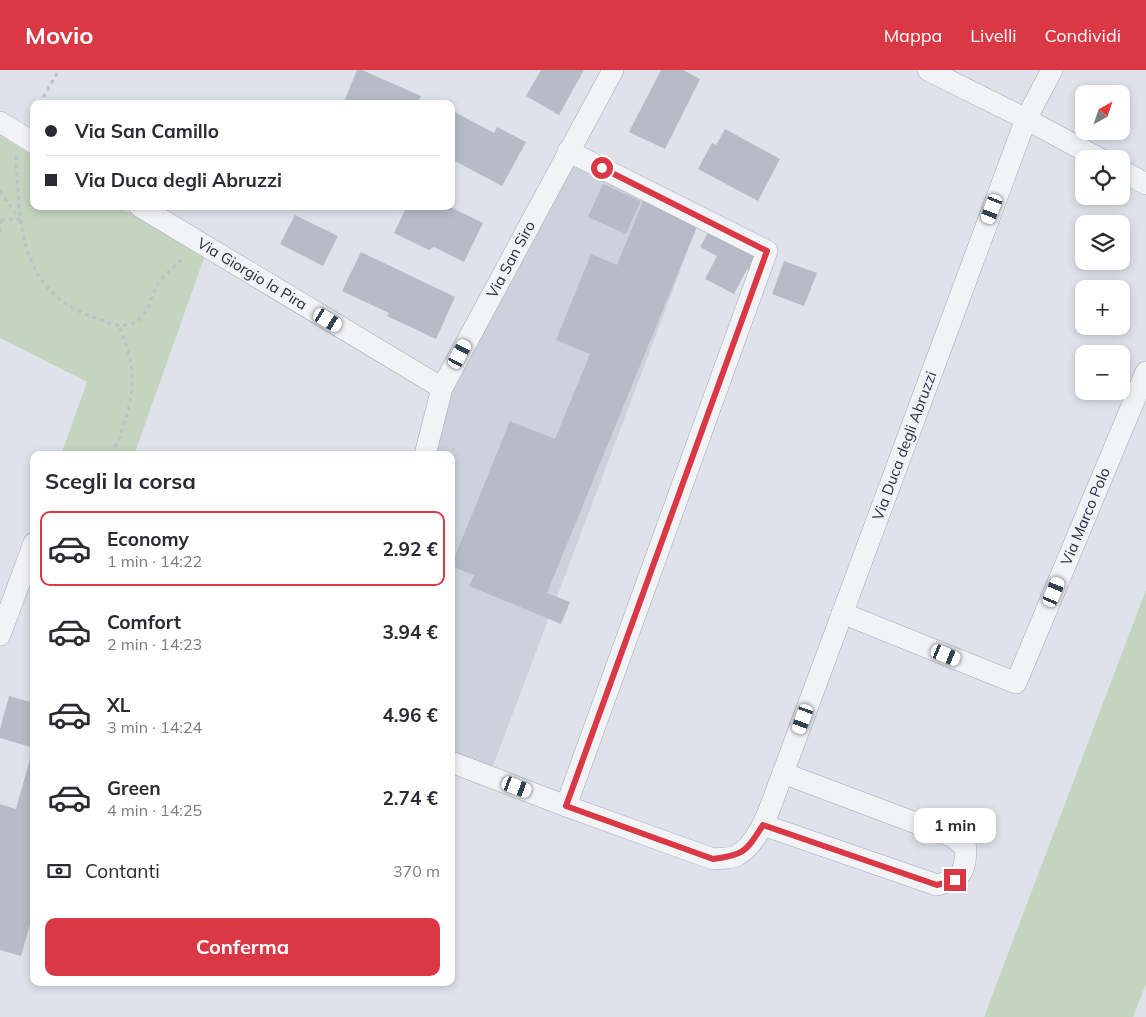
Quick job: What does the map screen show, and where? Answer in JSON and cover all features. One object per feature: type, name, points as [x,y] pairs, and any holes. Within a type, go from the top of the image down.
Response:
[{"type":"street","name":"Via San Siro","points":[[426,451],[442,388],[613,70]]},
{"type":"street","points":[[928,70],[1083,150]]},
{"type":"street","name":"Via Duca degli Abruzzi","points":[[566,806],[713,859],[735,856],[749,846],[763,825],[1026,119],[1052,70]]},
{"type":"street","points":[[0,122],[27,139]]},
{"type":"street","points":[[455,764],[566,806],[767,251],[568,151]]},
{"type":"street","points":[[1130,175],[1146,184]]},
{"type":"street","name":"Via Giorgio la Pira","points":[[146,210],[442,388]]},
{"type":"street","name":"Via Marco Polo","points":[[842,613],[1016,683],[1146,372]]},
{"type":"street","points":[[0,635],[30,554]]},
{"type":"street","points":[[763,825],[937,885],[955,880],[965,867],[966,848],[953,837],[783,773]]},
{"type":"path","points":[[41,100],[59,70]]},
{"type":"path","points":[[27,139],[15,145],[19,219],[32,268],[45,287],[63,302],[86,315],[120,327],[136,321],[152,299],[156,286],[198,242]]},
{"type":"path","points":[[0,191],[19,219]]},
{"type":"path","points":[[0,232],[0,220],[19,219]]},
{"type":"path","points":[[114,451],[125,423],[131,398],[132,372],[120,327]]},
{"type":"shaded area","points":[[572,162],[698,224],[491,771],[455,758],[455,451],[433,451],[448,390]]},
{"type":"green space","points":[[0,136],[30,154],[30,210],[125,210],[204,258],[135,451],[62,451],[87,382],[0,338]]},
{"type":"green space","points":[[1146,590],[1146,984],[1133,1017],[984,1017]]},
{"type":"building","points":[[357,70],[362,70],[421,96],[419,100],[345,100]]},
{"type":"building","points":[[541,70],[584,70],[559,115],[526,96]]},
{"type":"building","points":[[661,70],[683,70],[700,79],[665,149],[629,132]]},
{"type":"building","points":[[455,112],[494,133],[497,127],[526,142],[502,186],[455,161]]},
{"type":"building","points":[[725,129],[780,159],[758,201],[698,169],[712,143],[716,145]]},
{"type":"building","points":[[603,184],[641,201],[626,234],[588,217]]},
{"type":"building","points":[[643,201],[698,224],[547,593],[570,602],[561,624],[469,586],[474,575],[455,568],[455,556],[510,421],[555,439],[590,354],[556,340],[591,254],[617,265]]},
{"type":"building","points":[[455,209],[483,223],[464,262],[434,247],[429,250],[394,233],[405,210]]},
{"type":"building","points":[[295,215],[338,236],[323,266],[280,244]]},
{"type":"building","points":[[710,229],[763,257],[754,273],[747,269],[734,294],[705,279],[717,256],[700,247]]},
{"type":"building","points":[[361,252],[455,297],[436,339],[387,316],[389,313],[342,291]]},
{"type":"building","points":[[784,261],[817,273],[804,306],[772,294]]},
{"type":"building","points":[[9,696],[30,702],[30,747],[0,738],[0,729]]},
{"type":"building","points":[[30,759],[30,924],[21,956],[0,950],[0,804],[16,809]]},
{"type":"route","points":[[602,168],[767,251],[566,806],[713,859],[735,856],[749,846],[763,825],[937,885],[955,880]]}]
